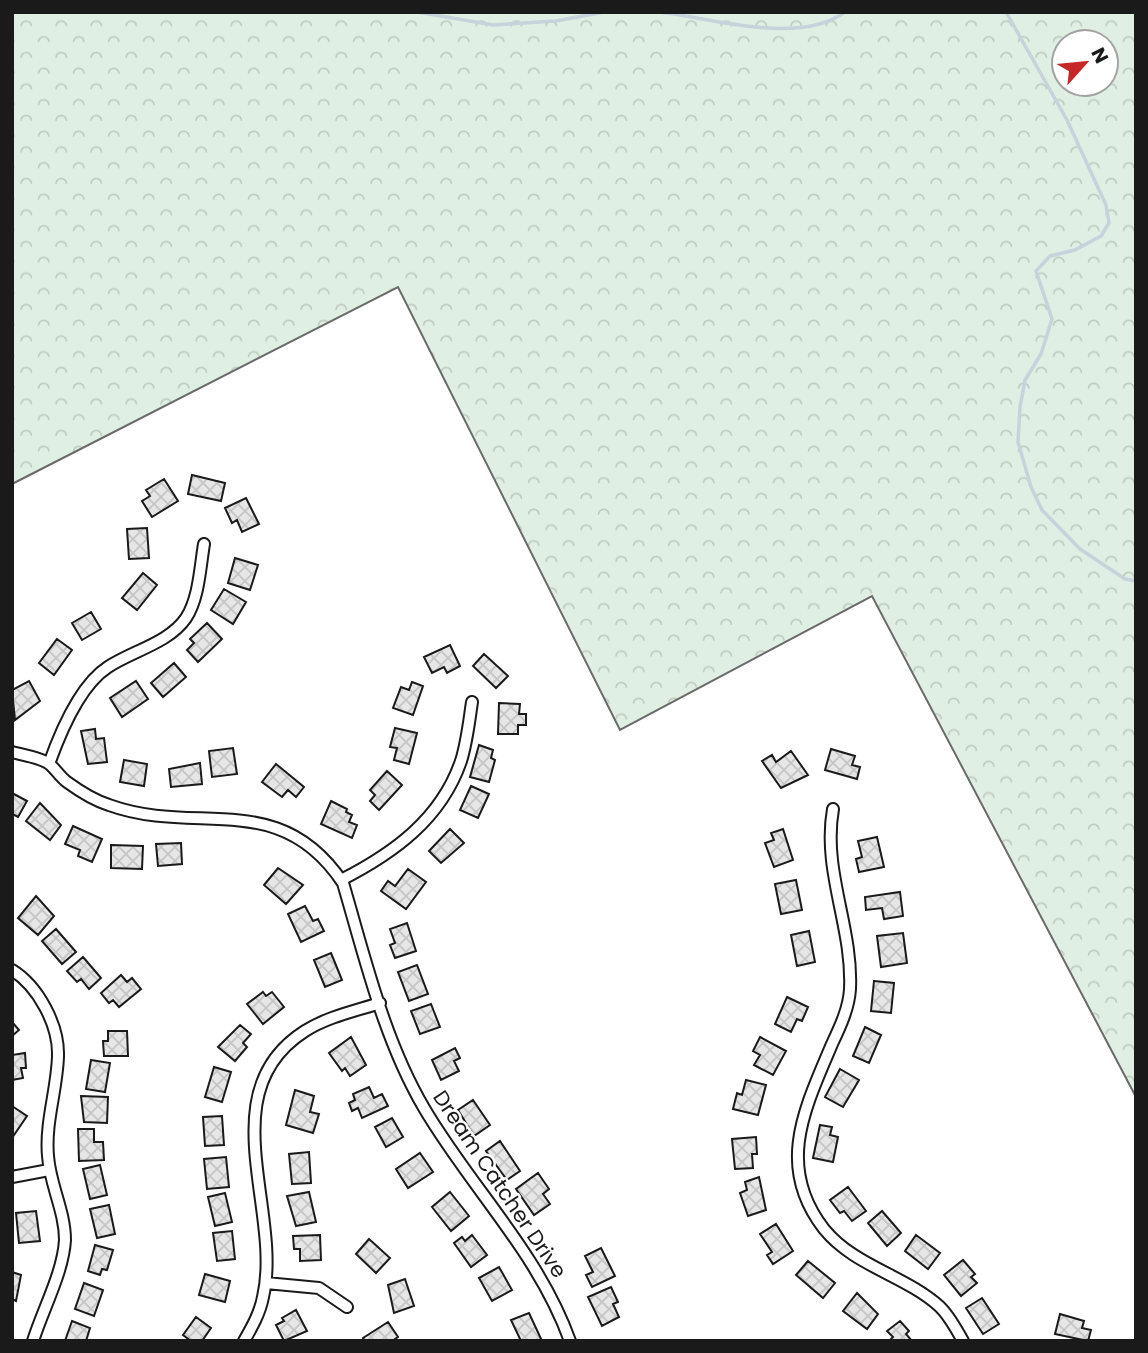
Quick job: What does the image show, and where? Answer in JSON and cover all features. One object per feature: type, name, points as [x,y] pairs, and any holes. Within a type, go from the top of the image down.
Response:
[{"type":"street","points":[[49,764],[83,696],[97,676],[156,642],[185,620],[197,588],[204,544]]},
{"type":"street","points":[[341,880],[419,830],[440,805],[461,761],[472,702]]},
{"type":"street","name":"Dream Catcher Drive","points":[[12,752],[49,764],[67,782],[106,804],[152,818],[250,820],[284,831],[318,855],[341,880],[380,1003],[404,1069],[423,1107],[526,1251],[553,1298],[570,1341]]},
{"type":"street","points":[[833,809],[828,838],[847,946],[850,989],[844,1017],[801,1117],[797,1149],[799,1174],[807,1200],[824,1228],[837,1242],[855,1257],[940,1307],[963,1341]]},
{"type":"street","points":[[12,970],[26,979],[36,993],[49,1018],[58,1055],[47,1133],[49,1170],[65,1240],[59,1268],[33,1341]]},
{"type":"street","points":[[244,1341],[256,1319],[265,1283],[254,1130],[255,1108],[264,1076],[278,1055],[302,1033],[324,1022],[380,1003]]},
{"type":"street","points":[[12,1177],[49,1170]]},
{"type":"street","points":[[265,1283],[318,1288],[347,1307]]},
{"type":"green space","points":[[12,12],[1136,12],[1136,1097],[872,596],[620,730],[398,287],[12,484]]},
{"type":"building","points":[[192,475],[225,483],[221,501],[188,494]]},
{"type":"building","points":[[164,479],[178,501],[152,517],[142,501],[150,496],[146,490]]},
{"type":"building","points":[[246,498],[259,524],[242,532],[237,520],[232,523],[225,508]]},
{"type":"building","points":[[147,528],[149,558],[129,559],[127,529]]},
{"type":"building","points":[[235,558],[258,565],[250,590],[228,583]]},
{"type":"building","points":[[143,573],[157,585],[137,610],[122,598]]},
{"type":"building","points":[[224,589],[246,602],[233,624],[211,610]]},
{"type":"building","points":[[91,612],[101,629],[82,640],[72,623]]},
{"type":"building","points":[[207,623],[222,639],[198,662],[187,650],[194,643],[190,639]]},
{"type":"building","points":[[57,639],[72,650],[54,675],[39,663]]},
{"type":"building","points":[[450,645],[460,666],[447,673],[444,667],[432,673],[424,657]]},
{"type":"building","points":[[484,654],[508,676],[496,688],[473,666]]},
{"type":"building","points":[[174,663],[186,677],[163,697],[151,683]]},
{"type":"building","points":[[29,681],[40,701],[15,720],[12,690]]},
{"type":"building","points":[[136,681],[148,699],[122,717],[110,698]]},
{"type":"building","points":[[412,682],[423,686],[413,715],[393,708],[401,687],[409,690]]},
{"type":"building","points":[[499,703],[520,704],[519,714],[526,714],[526,725],[518,725],[518,734],[498,734]]},
{"type":"building","points":[[395,728],[417,733],[409,764],[394,760],[397,748],[390,747]]},
{"type":"building","points":[[95,729],[96,739],[104,738],[107,762],[88,764],[81,731]]},
{"type":"building","points":[[479,745],[493,750],[491,758],[495,760],[489,782],[470,777]]},
{"type":"building","points":[[233,748],[237,774],[212,777],[209,751]]},
{"type":"building","points":[[831,749],[855,756],[852,765],[860,767],[857,779],[825,770]]},
{"type":"building","points":[[791,751],[808,775],[781,788],[762,761],[772,755],[776,762]]},
{"type":"building","points":[[124,760],[147,764],[144,786],[120,782]]},
{"type":"building","points":[[200,763],[202,784],[171,787],[169,769]]},
{"type":"building","points":[[276,764],[304,787],[296,797],[288,790],[282,797],[262,782]]},
{"type":"building","points":[[387,771],[402,785],[379,810],[370,801],[375,795],[370,790]]},
{"type":"building","points":[[471,786],[489,794],[478,818],[460,810]]},
{"type":"building","points":[[12,793],[27,801],[18,817],[12,814]]},
{"type":"building","points":[[331,801],[347,809],[346,812],[352,815],[349,822],[357,825],[352,838],[321,824]]},
{"type":"building","points":[[40,803],[61,825],[50,840],[26,821]]},
{"type":"building","points":[[73,826],[102,839],[92,862],[78,856],[80,850],[65,844]]},
{"type":"building","points":[[450,829],[464,843],[441,863],[429,851]]},
{"type":"building","points":[[783,829],[793,860],[774,867],[765,843],[774,840],[771,833]]},
{"type":"building","points":[[877,837],[884,867],[859,872],[856,859],[862,857],[858,841]]},
{"type":"building","points":[[181,843],[182,864],[158,866],[156,844]]},
{"type":"building","points":[[111,845],[143,846],[142,869],[111,868]]},
{"type":"building","points":[[278,868],[303,885],[286,904],[264,885]]},
{"type":"building","points":[[408,869],[426,882],[406,909],[381,891],[388,881],[395,886]]},
{"type":"building","points":[[796,880],[802,910],[781,914],[775,884]]},
{"type":"building","points":[[900,892],[903,916],[884,919],[882,908],[866,910],[865,897]]},
{"type":"building","points":[[36,896],[54,916],[38,935],[18,918]]},
{"type":"building","points":[[305,906],[313,921],[318,919],[324,931],[301,942],[288,914]]},
{"type":"building","points":[[407,923],[416,951],[395,958],[390,945],[395,943],[390,929]]},
{"type":"building","points":[[56,929],[76,952],[62,964],[42,941]]},
{"type":"building","points":[[809,931],[815,962],[797,966],[791,935]]},
{"type":"building","points":[[903,933],[907,963],[881,967],[877,936]]},
{"type":"building","points":[[331,953],[342,980],[325,987],[314,960]]},
{"type":"building","points":[[83,957],[101,978],[89,989],[81,979],[77,982],[67,971]]},
{"type":"building","points":[[417,965],[428,994],[409,1001],[398,972]]},
{"type":"building","points":[[121,975],[127,982],[132,978],[141,989],[119,1007],[113,1000],[109,1003],[101,993]]},
{"type":"building","points":[[874,981],[894,983],[891,1013],[871,1011]]},
{"type":"building","points":[[263,992],[266,996],[272,992],[284,1007],[263,1024],[247,1004]]},
{"type":"building","points":[[787,997],[808,1007],[802,1021],[797,1019],[791,1032],[775,1024]]},
{"type":"building","points":[[431,1004],[440,1027],[420,1034],[411,1011]]},
{"type":"building","points":[[12,1022],[19,1030],[12,1036]]},
{"type":"building","points":[[240,1025],[251,1034],[243,1043],[247,1047],[235,1061],[218,1047]]},
{"type":"building","points":[[865,1027],[881,1035],[869,1063],[853,1056]]},
{"type":"building","points":[[108,1031],[127,1031],[128,1056],[104,1056],[103,1041],[108,1041]]},
{"type":"building","points":[[351,1037],[366,1065],[350,1076],[345,1068],[342,1071],[329,1053]]},
{"type":"building","points":[[760,1037],[786,1051],[773,1075],[754,1065],[760,1055],[753,1051]]},
{"type":"building","points":[[455,1048],[460,1058],[454,1061],[459,1071],[441,1080],[432,1060]]},
{"type":"building","points":[[25,1053],[26,1068],[21,1068],[23,1078],[12,1080],[12,1055]]},
{"type":"building","points":[[91,1060],[110,1063],[105,1092],[86,1089]]},
{"type":"building","points":[[214,1067],[231,1072],[222,1102],[205,1097]]},
{"type":"building","points":[[840,1069],[859,1080],[843,1107],[825,1097]]},
{"type":"building","points":[[746,1080],[766,1085],[758,1115],[733,1109],[737,1093],[742,1095]]},
{"type":"building","points":[[369,1087],[374,1098],[382,1094],[388,1106],[362,1118],[358,1108],[352,1111],[349,1103],[355,1100],[353,1094]]},
{"type":"building","points":[[295,1090],[314,1096],[310,1112],[319,1114],[313,1133],[286,1125]]},
{"type":"building","points":[[81,1096],[108,1097],[107,1123],[84,1122]]},
{"type":"building","points":[[473,1100],[490,1125],[474,1136],[458,1110]]},
{"type":"building","points":[[12,1106],[27,1116],[12,1138]]},
{"type":"building","points":[[222,1116],[224,1145],[205,1146],[203,1117]]},
{"type":"building","points":[[392,1118],[403,1137],[386,1147],[375,1127]]},
{"type":"building","points":[[820,1125],[832,1127],[830,1135],[838,1137],[833,1162],[813,1158]]},
{"type":"building","points":[[78,1129],[94,1129],[94,1142],[103,1142],[104,1160],[79,1161]]},
{"type":"building","points":[[756,1137],[757,1154],[752,1154],[753,1168],[735,1169],[732,1139]]},
{"type":"building","points":[[500,1141],[520,1171],[507,1180],[486,1151]]},
{"type":"building","points":[[309,1152],[311,1183],[292,1184],[289,1154]]},
{"type":"building","points":[[420,1153],[433,1172],[408,1188],[396,1169]]},
{"type":"building","points":[[226,1157],[229,1187],[207,1189],[204,1159]]},
{"type":"building","points":[[100,1165],[107,1195],[90,1199],[83,1169]]},
{"type":"building","points":[[538,1173],[549,1189],[543,1194],[550,1204],[534,1215],[516,1189]]},
{"type":"building","points":[[759,1177],[766,1210],[748,1216],[740,1193],[747,1190],[745,1182]]},
{"type":"building","points":[[848,1187],[866,1211],[852,1221],[844,1211],[840,1213],[830,1200]]},
{"type":"building","points":[[309,1192],[316,1222],[296,1226],[287,1196]]},
{"type":"building","points":[[450,1192],[469,1216],[451,1231],[432,1207]]},
{"type":"building","points":[[225,1193],[232,1222],[215,1226],[208,1197]]},
{"type":"building","points":[[109,1205],[115,1234],[97,1238],[90,1209]]},
{"type":"building","points":[[36,1211],[40,1241],[19,1243],[16,1213]]},
{"type":"building","points":[[882,1211],[901,1233],[887,1246],[868,1223]]},
{"type":"building","points":[[776,1224],[793,1251],[773,1264],[767,1255],[772,1252],[760,1234]]},
{"type":"building","points":[[232,1231],[235,1259],[217,1261],[213,1233]]},
{"type":"building","points":[[320,1235],[321,1260],[300,1261],[300,1249],[294,1249],[293,1236]]},
{"type":"building","points":[[472,1235],[487,1255],[471,1267],[454,1243],[462,1237],[465,1241]]},
{"type":"building","points":[[916,1235],[940,1253],[928,1269],[905,1251]]},
{"type":"building","points":[[369,1239],[390,1258],[376,1273],[356,1254]]},
{"type":"building","points":[[95,1245],[113,1250],[107,1270],[102,1269],[100,1275],[88,1271]]},
{"type":"building","points":[[601,1248],[615,1276],[592,1287],[586,1275],[593,1272],[585,1256]]},
{"type":"building","points":[[963,1260],[975,1274],[971,1277],[977,1283],[961,1296],[944,1275]]},
{"type":"building","points":[[808,1261],[835,1283],[823,1298],[796,1275]]},
{"type":"building","points":[[499,1267],[512,1290],[492,1301],[479,1278]]},
{"type":"building","points":[[12,1272],[21,1275],[16,1301],[12,1299]]},
{"type":"building","points":[[205,1274],[230,1281],[225,1302],[199,1295]]},
{"type":"building","points":[[405,1279],[414,1306],[394,1313],[388,1285]]},
{"type":"building","points":[[84,1283],[103,1290],[94,1316],[75,1309]]},
{"type":"building","points":[[611,1287],[618,1302],[613,1304],[619,1317],[602,1326],[588,1297]]},
{"type":"building","points":[[857,1293],[878,1314],[867,1329],[843,1311]]},
{"type":"building","points":[[982,1298],[999,1324],[983,1334],[966,1308]]},
{"type":"building","points":[[296,1310],[307,1331],[284,1341],[276,1325]]},
{"type":"building","points":[[529,1313],[542,1341],[521,1341],[511,1320]]},
{"type":"building","points":[[1060,1314],[1084,1321],[1082,1328],[1091,1330],[1088,1341],[1055,1334]]},
{"type":"building","points":[[196,1317],[211,1328],[202,1341],[191,1341],[183,1335]]},
{"type":"building","points":[[72,1321],[90,1328],[86,1341],[65,1341]]},
{"type":"building","points":[[900,1321],[909,1331],[906,1334],[912,1341],[889,1341],[893,1337],[887,1331]]},
{"type":"building","points":[[388,1322],[398,1337],[392,1341],[365,1341],[363,1338]]},
{"type":"waterway","points":[[417,12],[493,25],[556,21],[604,12]]},
{"type":"waterway","points":[[660,12],[729,24],[780,29],[826,22],[845,12]]},
{"type":"waterway","points":[[1006,12],[1067,120],[1106,205],[1109,223],[1101,236],[1075,250],[1050,256],[1036,271],[1052,319],[1041,354],[1025,380],[1018,442],[1031,487],[1042,510],[1080,549],[1125,579],[1136,581]]}]
